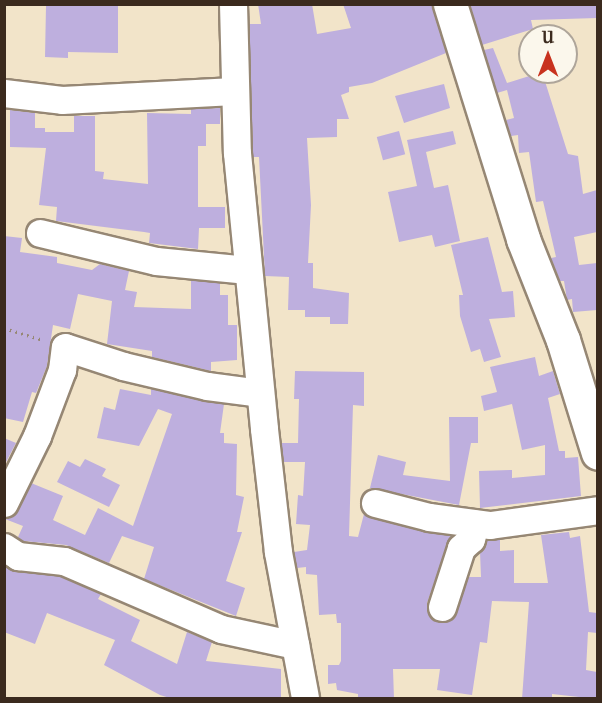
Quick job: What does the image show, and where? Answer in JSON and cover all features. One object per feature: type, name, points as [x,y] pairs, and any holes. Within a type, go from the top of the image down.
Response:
[{"type":"highway","points":[[450,4],[523,239],[591,408],[597,453]]},
{"type":"street","points":[[233,4],[234,91],[260,393],[278,552],[305,699]]},
{"type":"street","points":[[4,93],[62,100],[234,91]]},
{"type":"street","points":[[40,233],[156,261],[248,270]]},
{"type":"street","points":[[4,503],[41,425],[62,370],[65,346],[185,381],[260,393]]},
{"type":"street","points":[[375,503],[476,524],[523,523],[597,510]]},
{"type":"street","points":[[442,607],[461,548],[471,539],[476,524]]},
{"type":"street","points":[[4,547],[18,556],[63,561],[221,629],[294,645]]},
{"type":"path","points":[[4,328],[65,346]]},
{"type":"building","points":[[258,4],[312,4],[317,34],[351,28],[343,4],[432,4],[446,53],[372,83],[349,87],[349,92],[341,95],[349,119],[337,119],[337,137],[307,138],[311,205],[308,263],[313,263],[313,288],[349,293],[348,324],[330,324],[330,317],[305,317],[305,310],[288,310],[289,277],[265,276],[259,157],[253,157],[249,24],[261,24]]},
{"type":"building","points":[[470,4],[597,4],[597,18],[531,20],[532,24],[518,24],[518,34],[482,45]]},
{"type":"building","points":[[118,5],[118,53],[68,52],[68,58],[45,57],[46,6]]},
{"type":"building","points":[[493,48],[507,83],[518,80],[518,84],[546,84],[568,154],[578,156],[583,194],[597,190],[597,232],[574,237],[579,265],[597,263],[597,310],[573,312],[572,299],[567,300],[564,281],[560,281],[551,258],[556,257],[543,201],[536,202],[529,152],[519,153],[518,135],[511,136],[506,120],[514,118],[507,90],[497,93],[484,50]]},
{"type":"building","points":[[444,84],[450,108],[404,123],[395,96]]},
{"type":"building","points":[[220,108],[220,124],[206,124],[206,146],[198,146],[198,207],[225,207],[225,228],[199,228],[198,249],[149,243],[150,233],[56,221],[57,207],[39,205],[46,148],[10,147],[10,110],[35,113],[35,128],[45,128],[45,132],[74,132],[74,116],[95,116],[95,171],[104,172],[103,179],[148,184],[147,113],[191,114],[191,109]]},
{"type":"building","points":[[399,131],[405,154],[383,160],[377,137]]},
{"type":"building","points":[[453,131],[456,144],[426,152],[434,188],[448,185],[460,241],[435,247],[432,235],[399,242],[388,192],[417,186],[407,140]]},
{"type":"building","points":[[4,236],[22,238],[20,252],[57,257],[57,263],[92,270],[100,264],[129,271],[125,290],[137,292],[134,307],[191,309],[191,280],[220,283],[220,295],[228,295],[228,325],[237,325],[237,360],[211,362],[211,371],[152,357],[152,351],[107,344],[112,301],[78,294],[70,329],[53,325],[47,366],[36,393],[32,392],[23,422],[4,418]]},
{"type":"building","points":[[488,237],[502,292],[513,291],[515,317],[489,319],[501,357],[484,362],[480,349],[471,352],[460,316],[459,295],[463,295],[451,245]]},
{"type":"building","points":[[535,357],[539,376],[553,371],[560,394],[548,398],[559,451],[565,451],[565,458],[578,457],[581,496],[480,508],[479,471],[512,470],[512,478],[545,475],[545,445],[522,450],[512,404],[484,411],[481,396],[497,392],[490,367]]},
{"type":"building","points":[[295,371],[364,372],[364,406],[353,405],[349,536],[358,537],[364,514],[451,536],[427,603],[427,611],[437,622],[453,618],[468,577],[481,577],[480,552],[487,540],[500,540],[500,551],[514,550],[514,583],[548,583],[541,535],[569,532],[570,538],[580,536],[589,612],[597,613],[597,633],[588,632],[586,670],[597,672],[597,699],[552,694],[552,699],[522,699],[529,602],[492,601],[487,643],[480,642],[472,695],[437,690],[440,669],[393,669],[394,699],[358,698],[358,694],[337,690],[336,683],[328,684],[328,665],[339,665],[341,661],[341,623],[337,623],[336,614],[319,615],[317,575],[306,574],[306,567],[297,568],[294,552],[307,550],[310,525],[296,524],[298,495],[303,496],[305,462],[284,462],[281,443],[298,443],[299,399],[294,399]]},
{"type":"building","points":[[120,389],[151,395],[151,389],[224,404],[220,433],[224,433],[224,443],[237,444],[236,495],[244,497],[237,532],[242,532],[226,581],[245,588],[236,616],[144,579],[154,547],[122,536],[109,563],[66,545],[23,541],[18,537],[23,526],[5,519],[18,510],[31,483],[63,496],[53,520],[85,535],[98,508],[133,526],[172,414],[158,409],[139,446],[97,438],[104,407],[115,410]]},
{"type":"building","points":[[449,417],[478,417],[478,443],[471,443],[459,505],[370,488],[378,455],[406,462],[403,475],[450,481]]},
{"type":"building","points":[[4,438],[16,443],[4,466]]},
{"type":"building","points":[[85,459],[106,469],[102,476],[120,485],[109,507],[57,482],[68,461],[80,467]]},
{"type":"building","points":[[4,566],[16,572],[60,576],[101,594],[98,599],[140,620],[131,641],[177,664],[187,632],[212,642],[206,661],[281,669],[281,699],[173,699],[160,695],[104,665],[115,640],[47,613],[35,644],[4,632]]}]
